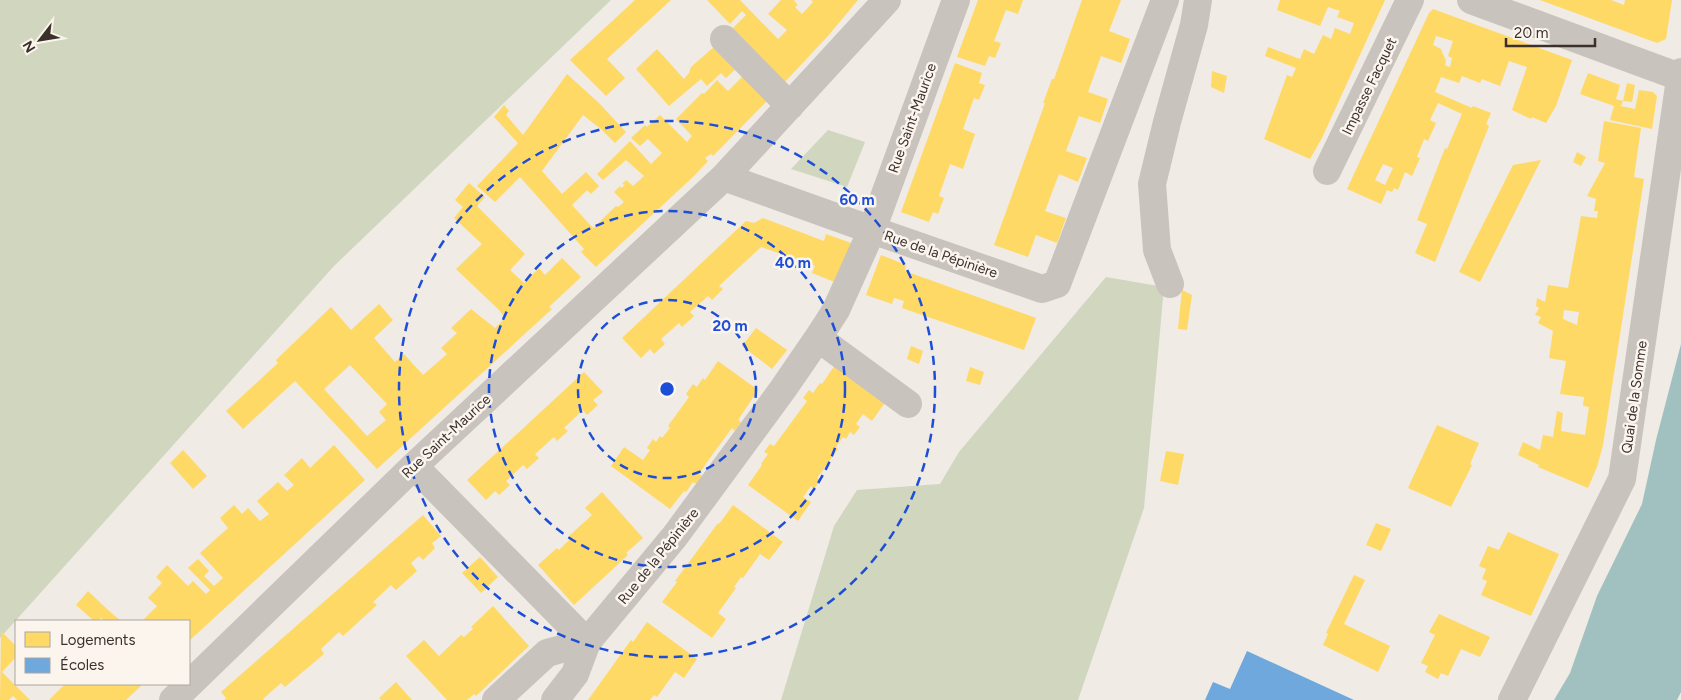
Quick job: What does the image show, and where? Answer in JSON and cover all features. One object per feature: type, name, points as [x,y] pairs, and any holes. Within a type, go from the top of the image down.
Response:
[{"type":"street","name":"Rue Saint-Maurice","points":[[190,683],[414,466],[724,177],[887,0]]},
{"type":"street","name":"Rue Saint-Maurice","points":[[872,230],[956,0]]},
{"type":"street","name":"Rue de la Pépinière","points":[[555,700],[575,674],[587,642],[675,536],[818,338],[836,310],[872,230],[1042,289],[1057,284],[1165,0]]},
{"type":"street","points":[[1170,284],[1157,250],[1152,184],[1194,25],[1198,0]]},
{"type":"street","name":"Impasse Facquet","points":[[1327,172],[1410,0]]},
{"type":"street","points":[[1471,0],[1681,74]]},
{"type":"street","points":[[724,39],[790,106]]},
{"type":"street","name":"Quai de la Somme","points":[[1512,700],[1622,478],[1681,74]]},
{"type":"street","points":[[724,177],[872,230]]},
{"type":"street","points":[[818,338],[908,404]]},
{"type":"street","points":[[414,466],[587,642],[547,653],[496,700]]},
{"type":"street","name":"Rue Saint-Maurice","points":[[173,700],[188,685]]},
{"type":"green space","points":[[0,0],[611,0],[334,266],[0,638]]},
{"type":"green space","points":[[828,130],[865,142],[847,187],[791,169]]},
{"type":"green space","points":[[1106,277],[1164,287],[1144,508],[1078,700],[781,700],[834,526],[857,490],[940,484],[959,452]]},
{"type":"water","points":[[1681,344],[1681,692],[1677,700],[1554,700],[1570,673],[1597,596],[1642,504],[1656,440]]},
{"type":"building: Logements","points":[[635,0],[671,0],[607,59],[625,78],[606,96],[570,60]]},
{"type":"building: Logements","points":[[707,0],[740,0],[778,39],[787,30],[768,14],[781,0],[795,0],[798,5],[795,7],[802,14],[813,2],[811,0],[858,0],[827,37],[783,84],[730,31],[746,15],[742,11],[730,24]]},
{"type":"building: Logements","points":[[978,0],[1023,0],[1018,14],[1006,10],[994,41],[1001,43],[995,58],[989,56],[985,66],[957,57]]},
{"type":"building: Logements","points":[[1082,0],[1121,0],[1109,31],[1130,39],[1121,63],[1101,56],[1088,92],[1108,99],[1100,123],[1079,116],[1066,151],[1087,158],[1078,182],[1059,174],[1045,211],[1066,218],[1057,243],[1036,235],[1028,257],[994,245],[1045,103],[1043,103],[1052,79],[1054,79]]},
{"type":"building: Logements","points":[[1280,0],[1385,0],[1322,138],[1310,159],[1264,139],[1287,75],[1292,77],[1296,68],[1265,56],[1268,47],[1300,59],[1304,49],[1314,54],[1323,35],[1331,39],[1335,28],[1350,34],[1354,23],[1337,17],[1340,11],[1328,7],[1320,26],[1277,10]]},
{"type":"building: Logements","points":[[1540,0],[1611,0],[1624,5],[1625,0],[1672,0],[1666,39],[1657,43]]},
{"type":"building: Logements","points":[[1433,9],[1572,60],[1556,106],[1546,123],[1532,117],[1531,119],[1512,110],[1527,67],[1509,61],[1500,86],[1482,79],[1480,83],[1462,76],[1459,83],[1441,77],[1435,92],[1472,108],[1473,106],[1491,113],[1486,124],[1489,126],[1435,262],[1415,253],[1427,224],[1417,220],[1445,148],[1447,149],[1462,114],[1438,103],[1430,120],[1436,123],[1428,141],[1424,139],[1417,157],[1420,158],[1412,176],[1405,172],[1398,190],[1394,188],[1392,192],[1387,190],[1381,204],[1347,189],[1429,13]],"holes":[[[1436,36],[1453,41],[1448,56],[1452,58],[1450,67],[1445,65],[1446,61],[1441,49],[1433,45]],[[1383,164],[1393,168],[1385,185],[1375,180]]]},
{"type":"building: Logements","points":[[715,46],[737,68],[726,78],[721,73],[707,86],[701,79],[669,106],[636,69],[657,49],[684,79],[691,67]]},
{"type":"building: Logements","points":[[955,63],[982,73],[979,83],[985,85],[979,100],[974,98],[963,129],[975,134],[963,169],[950,164],[939,196],[944,198],[938,214],[933,212],[929,222],[901,212]]},
{"type":"building: Logements","points":[[1212,71],[1227,76],[1224,93],[1211,87]]},
{"type":"building: Logements","points":[[1588,73],[1620,85],[1616,99],[1623,101],[1621,106],[1635,109],[1639,90],[1653,92],[1657,96],[1652,129],[1610,120],[1614,106],[1580,94]]},
{"type":"building: Logements","points":[[567,74],[599,103],[626,132],[615,143],[583,115],[542,171],[562,194],[586,172],[599,186],[591,194],[587,190],[572,205],[593,228],[616,206],[618,207],[624,202],[614,192],[620,186],[621,188],[625,185],[622,184],[626,180],[633,186],[644,176],[626,160],[603,180],[597,174],[630,141],[651,164],[662,153],[648,139],[640,146],[631,138],[645,125],[647,127],[660,115],[687,142],[692,136],[676,119],[717,80],[728,91],[744,75],[769,99],[713,156],[711,154],[705,158],[708,161],[694,176],[596,267],[581,252],[584,249],[520,177],[495,202],[477,186],[518,143],[494,117],[504,105],[509,111],[506,115],[523,135]]},
{"type":"building: Logements","points":[[1627,83],[1635,85],[1632,102],[1623,101]]},
{"type":"building: Logements","points":[[1604,121],[1641,128],[1634,177],[1644,179],[1603,445],[1597,467],[1588,488],[1538,467],[1539,465],[1518,455],[1523,442],[1540,450],[1543,435],[1553,437],[1557,411],[1563,413],[1561,431],[1585,435],[1589,407],[1583,406],[1584,397],[1560,394],[1566,361],[1549,358],[1553,331],[1538,323],[1541,317],[1535,315],[1539,308],[1536,306],[1537,298],[1545,302],[1548,285],[1568,288],[1581,216],[1597,218],[1598,211],[1594,211],[1596,199],[1587,196],[1605,163],[1598,161]],"holes":[[[1564,310],[1579,312],[1577,325],[1563,319]]]},
{"type":"building: Logements","points":[[1577,152],[1586,157],[1581,166],[1573,162]]},
{"type":"building: Logements","points":[[1541,160],[1480,282],[1459,272],[1513,165]]},
{"type":"building: Logements","points":[[469,183],[485,197],[477,206],[525,254],[510,270],[524,283],[539,268],[545,275],[562,258],[581,277],[549,307],[552,309],[377,469],[295,381],[243,429],[226,411],[278,363],[276,360],[331,307],[351,330],[379,304],[393,320],[374,338],[395,362],[404,354],[423,375],[447,354],[441,348],[457,333],[451,328],[471,309],[495,328],[505,318],[456,269],[482,244],[454,218],[463,207],[455,200]],"holes":[[[350,365],[387,404],[379,412],[386,420],[367,436],[324,389]]]},
{"type":"building: Logements","points":[[763,218],[824,241],[826,234],[851,243],[837,283],[812,273],[815,266],[761,247],[719,286],[723,289],[712,300],[708,296],[690,312],[694,316],[682,327],[679,323],[661,339],[665,344],[654,354],[650,349],[641,358],[622,338],[746,221],[754,223]]},
{"type":"building: Logements","points":[[881,255],[906,265],[905,271],[1036,318],[1024,350],[902,308],[904,301],[894,298],[892,304],[866,295]]},
{"type":"building: Logements","points":[[1182,290],[1192,295],[1187,330],[1178,329]]},
{"type":"building: Logements","points":[[756,328],[787,350],[772,369],[742,346]]},
{"type":"building: Logements","points":[[911,346],[923,351],[919,364],[907,359]]},
{"type":"building: Logements","points":[[718,361],[758,390],[738,420],[741,422],[735,431],[732,428],[699,474],[703,476],[697,484],[693,482],[686,492],[684,491],[670,509],[611,466],[624,447],[643,460],[650,450],[647,448],[653,439],[656,442],[670,428],[668,426],[689,397],[686,394],[693,384],[697,387],[703,378],[705,380]]},
{"type":"building: Logements","points":[[835,365],[886,401],[872,421],[863,414],[856,424],[860,427],[854,435],[850,432],[846,439],[843,437],[836,447],[838,449],[817,478],[821,480],[814,489],[811,486],[803,497],[811,502],[798,521],[748,485],[768,454],[764,452],[770,444],[774,446],[807,401],[803,398],[809,390],[813,393],[820,383],[822,384]]},
{"type":"building: Logements","points":[[970,367],[984,372],[980,385],[966,381]]},
{"type":"building: Logements","points":[[584,372],[603,392],[593,400],[598,405],[587,415],[583,410],[564,428],[568,431],[557,441],[554,437],[535,454],[539,458],[527,469],[523,465],[506,481],[510,485],[499,495],[495,491],[486,500],[467,480]]},
{"type":"building: Logements","points":[[1437,425],[1479,443],[1470,464],[1472,465],[1451,507],[1408,488]]},
{"type":"building: Logements","points":[[334,445],[365,480],[190,640],[190,620],[143,620],[157,606],[148,598],[162,583],[156,577],[167,565],[188,586],[193,581],[206,594],[210,590],[188,568],[198,559],[209,571],[204,576],[214,586],[223,578],[200,553],[228,528],[220,518],[234,505],[242,514],[248,508],[260,521],[269,514],[257,501],[278,482],[287,491],[294,485],[284,475],[302,458],[310,468]]},
{"type":"building: Logements","points":[[183,450],[207,476],[193,489],[170,463]]},
{"type":"building: Logements","points":[[1166,451],[1184,454],[1178,485],[1160,481]]},
{"type":"building: Logements","points":[[602,492],[643,538],[626,553],[628,555],[574,605],[538,565],[557,548],[559,550],[571,538],[569,536],[592,515],[585,508]]},
{"type":"building: Logements","points":[[733,505],[783,542],[769,560],[760,554],[743,578],[741,577],[734,587],[736,588],[718,613],[726,619],[712,638],[662,602],[677,582],[675,581]]},
{"type":"building: Logements","points":[[423,515],[441,536],[432,543],[435,548],[423,560],[419,556],[411,563],[417,571],[396,590],[391,585],[373,602],[377,605],[343,636],[339,632],[321,649],[324,654],[285,687],[281,683],[264,700],[224,700],[226,698],[221,692]]},
{"type":"building: Logements","points":[[1376,523],[1391,529],[1381,551],[1366,545]]},
{"type":"building: Logements","points":[[1508,532],[1559,554],[1531,616],[1481,595],[1487,581],[1482,579],[1486,569],[1479,566],[1488,546],[1499,550]]},
{"type":"building: Logements","points":[[480,557],[498,577],[481,593],[462,573]]},
{"type":"building: Logements","points":[[1354,575],[1365,580],[1344,624],[1390,646],[1378,672],[1323,645],[1328,634],[1326,633]]},
{"type":"building: Logements","points":[[88,591],[120,620],[104,620],[101,618],[93,620],[76,605]]},
{"type":"building: Logements","points":[[493,606],[529,646],[476,696],[474,694],[467,700],[447,700],[406,656],[424,640],[439,656],[461,635],[464,637],[473,629],[471,627]]},
{"type":"building: Logements","points":[[1439,614],[1490,637],[1480,657],[1461,649],[1448,676],[1441,673],[1438,679],[1425,672],[1428,666],[1421,663],[1435,635],[1429,632]]},
{"type":"building: Logements","points":[[647,622],[697,659],[684,678],[675,672],[657,697],[654,695],[650,700],[588,700],[631,640],[633,642]]},
{"type":"building: Logements","points":[[1,631],[15,645],[15,658],[2,672],[30,700],[17,700],[13,696],[9,700],[0,700]]},
{"type":"building: Logements","points":[[396,682],[412,700],[381,700],[379,698]]},
{"type":"building: Logements","points":[[64,685],[142,685],[126,700],[49,700]]},
{"type":"building: Écoles","points":[[1247,651],[1354,700],[1205,700],[1213,682],[1230,689]]}]
